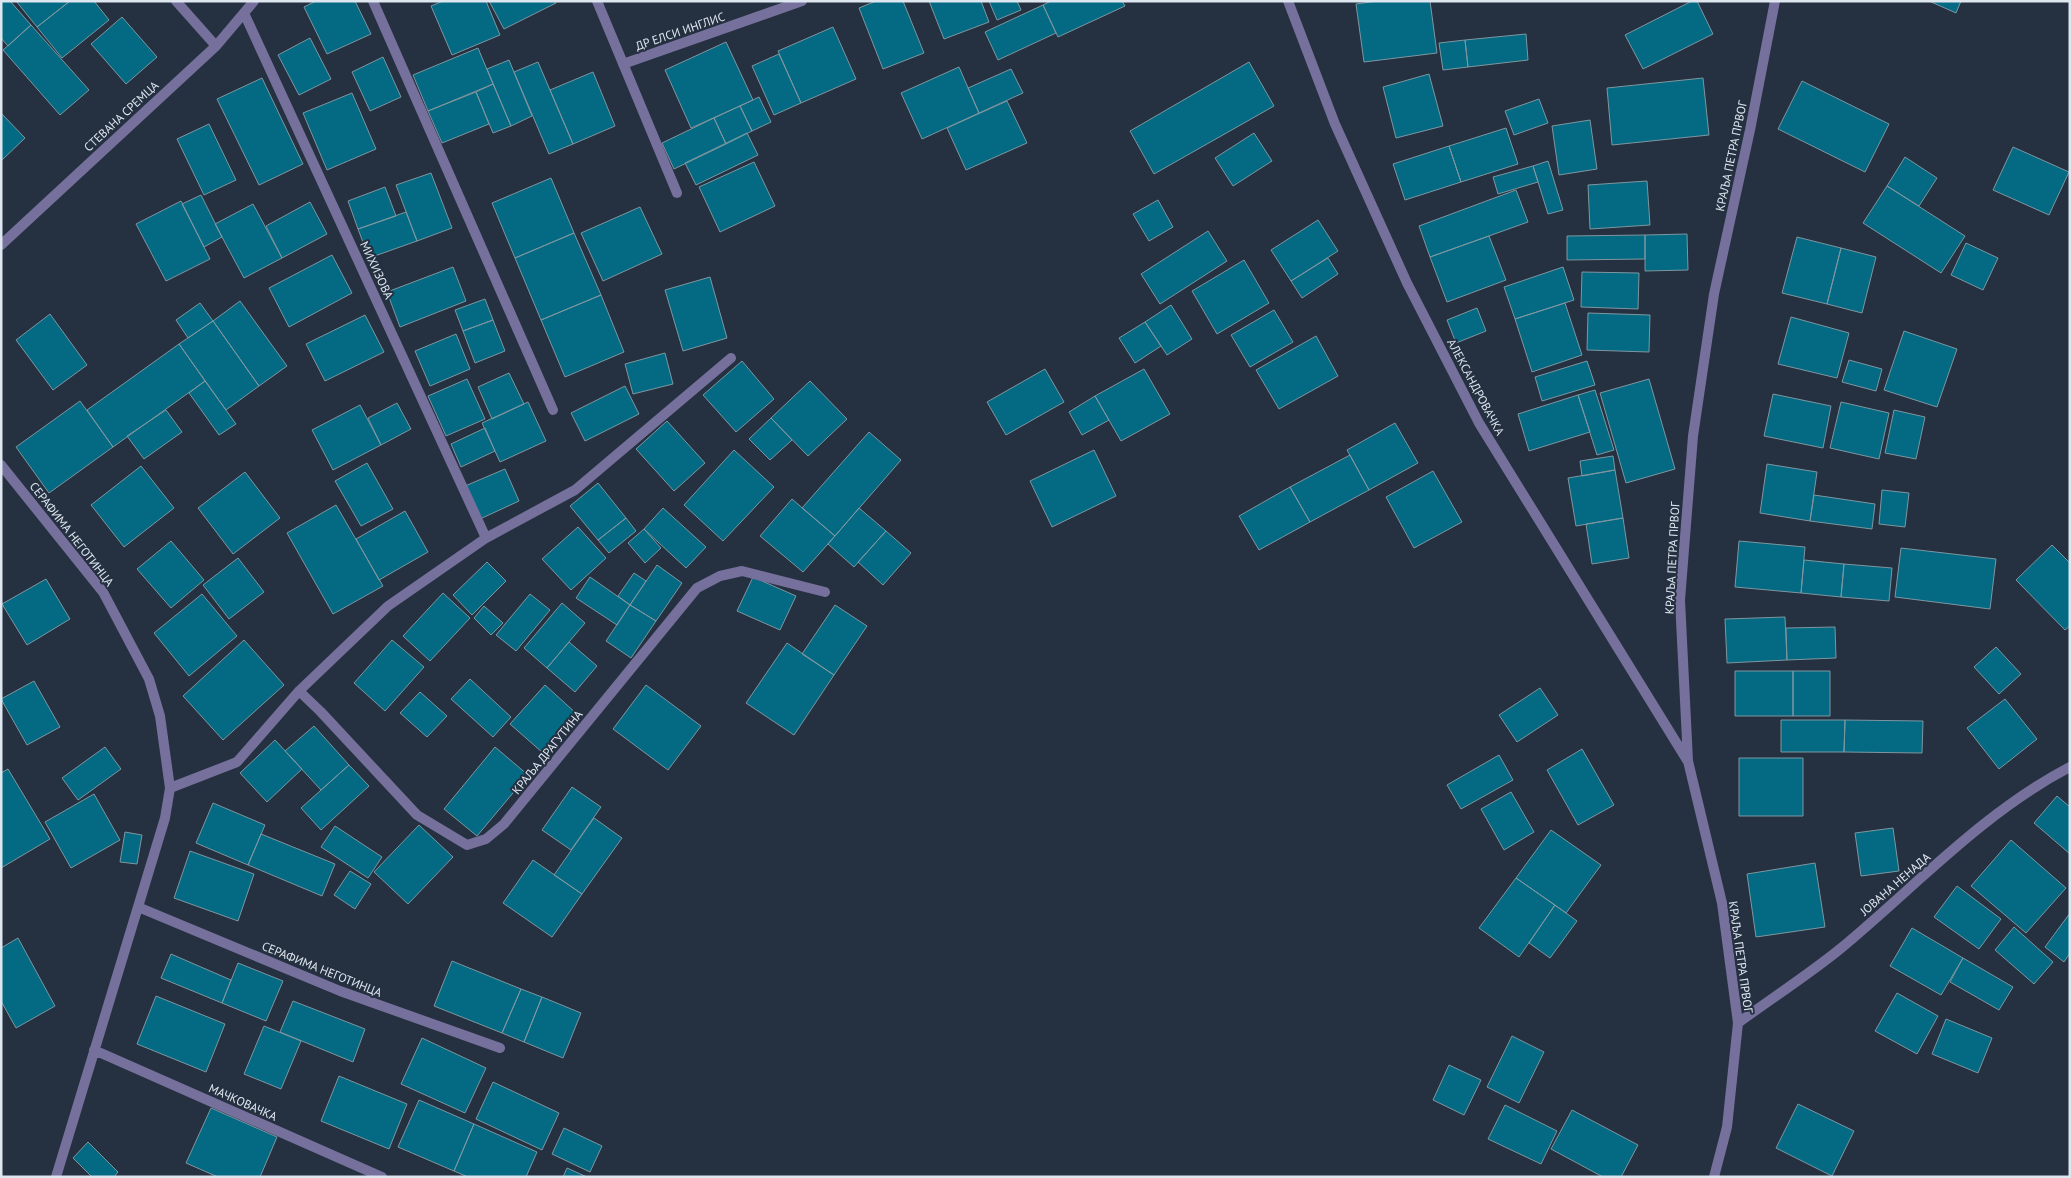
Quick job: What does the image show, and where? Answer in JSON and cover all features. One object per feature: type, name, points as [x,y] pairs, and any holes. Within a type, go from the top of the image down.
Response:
[{"type":"street","points":[[176,1],[216,46]]},
{"type":"street","name":"СТЕВАНА СРЕМЦА","points":[[1,245],[216,46],[254,1]]},
{"type":"street","points":[[373,1],[553,410]]},
{"type":"street","name":"ДР ЕЛСИ ИНГЛИС","points":[[597,1],[677,193]]},
{"type":"street","name":"ДР ЕЛСИ ИНГЛИС","points":[[623,64],[802,1]]},
{"type":"street","name":"АЛЕКСАНДРОВАЧКА","points":[[1288,1],[1339,133],[1407,283],[1479,423],[1688,761]]},
{"type":"street","name":"КРАЉА ПЕТРА ПРВОГ","points":[[1714,1177],[1727,1127],[1738,1023],[1722,903],[1688,761],[1680,600],[1693,436],[1714,294],[1750,130],[1775,1]]},
{"type":"street","name":"МИХИЗОВА","points":[[244,13],[486,538]]},
{"type":"street","points":[[170,788],[237,762],[299,691],[388,606],[486,538],[575,490],[731,358]]},
{"type":"street","name":"СЕРАФИМА НЕГОТИНЦА","points":[[1,465],[103,592],[134,650],[149,679],[160,716],[170,788],[165,818],[56,1177]]},
{"type":"street","name":"КРАЉА ДРАГУТИНА","points":[[299,691],[320,710],[417,815],[467,845],[486,838],[504,824],[697,588],[720,576],[742,571],[825,592]]},
{"type":"street","name":"ЈОВАНА НЕНАДА","points":[[1738,1023],[1839,950],[1993,815],[2041,782],[2070,767]]},
{"type":"street","name":"СЕРАФИМА НЕГОТИНЦА","points":[[138,907],[340,991],[500,1048]]},
{"type":"street","name":"МАЧКОВАЧКА","points":[[94,1050],[382,1177]]},
{"type":"building","points":[[1,1],[10,1],[31,25],[8,46],[1,38]]},
{"type":"building","points":[[16,1],[70,1],[37,27]]},
{"type":"building","points":[[70,1],[94,1],[109,20],[62,58],[37,27]]},
{"type":"building","points":[[316,1],[355,1],[371,34],[327,54],[304,7]]},
{"type":"building","points":[[443,1],[486,1],[500,35],[452,55],[431,6]]},
{"type":"building","points":[[489,1],[555,1],[556,3],[504,29]]},
{"type":"building","points":[[876,1],[903,1],[924,53],[883,69],[859,8]]},
{"type":"building","points":[[929,1],[981,1],[989,22],[944,39]]},
{"type":"building","points":[[989,1],[1017,1],[1021,10],[997,20]]},
{"type":"building","points":[[1051,1],[1122,1],[1125,6],[1058,37],[1043,5]]},
{"type":"building","points":[[1377,1],[1430,1],[1437,53],[1364,62],[1356,4]]},
{"type":"building","points":[[1692,1],[1697,1],[1713,34],[1643,69],[1625,35]]},
{"type":"building","points":[[1929,1],[1961,1],[1956,13]]},
{"type":"building","points":[[1043,5],[1056,33],[998,60],[985,32]]},
{"type":"building","points":[[122,17],[157,57],[126,84],[91,44]]},
{"type":"building","points":[[31,25],[89,90],[60,115],[3,50]]},
{"type":"building","points":[[833,27],[856,79],[801,103],[778,51]]},
{"type":"building","points":[[1526,34],[1528,60],[1468,67],[1465,40]]},
{"type":"building","points":[[310,38],[331,79],[299,95],[278,55]]},
{"type":"building","points":[[1465,40],[1468,67],[1443,70],[1439,43]]},
{"type":"building","points":[[726,42],[753,100],[691,128],[665,70]]},
{"type":"building","points":[[478,48],[493,84],[428,111],[413,75]]},
{"type":"building","points":[[779,54],[801,103],[774,115],[752,66]]},
{"type":"building","points":[[383,57],[401,97],[370,111],[352,72]]},
{"type":"building","points":[[509,60],[532,116],[511,126],[487,69]]},
{"type":"building","points":[[538,62],[573,144],[549,154],[514,72]]},
{"type":"building","points":[[1249,62],[1274,106],[1154,174],[1130,131]]},
{"type":"building","points":[[959,67],[979,113],[922,139],[901,93]]},
{"type":"building","points":[[1011,69],[1023,93],[979,113],[968,88]]},
{"type":"building","points":[[593,72],[615,126],[573,144],[550,90]]},
{"type":"building","points":[[1429,74],[1443,126],[1396,138],[1383,87]]},
{"type":"building","points":[[262,78],[303,164],[259,185],[217,99]]},
{"type":"building","points":[[1703,78],[1709,135],[1612,145],[1607,88]]},
{"type":"building","points":[[1802,81],[1889,124],[1865,172],[1778,129]]},
{"type":"building","points":[[493,84],[511,126],[493,133],[476,92]]},
{"type":"building","points":[[476,92],[489,124],[442,143],[428,111]]},
{"type":"building","points":[[352,93],[376,149],[327,170],[303,113]]},
{"type":"building","points":[[759,97],[771,122],[752,131],[740,106]]},
{"type":"building","points":[[1539,99],[1548,123],[1514,135],[1505,111]]},
{"type":"building","points":[[1007,101],[1027,143],[966,170],[947,128]]},
{"type":"building","points":[[740,106],[752,131],[726,144],[714,118]]},
{"type":"building","points":[[1,113],[25,138],[1,161]]},
{"type":"building","points":[[714,118],[726,144],[674,169],[662,143]]},
{"type":"building","points":[[1590,120],[1597,169],[1559,175],[1552,126]]},
{"type":"building","points":[[209,124],[236,180],[204,195],[177,139]]},
{"type":"building","points":[[1506,128],[1518,164],[1461,182],[1449,146]]},
{"type":"building","points":[[747,133],[758,155],[696,185],[685,163]]},
{"type":"building","points":[[1254,133],[1272,161],[1233,186],[1215,158]]},
{"type":"building","points":[[1449,146],[1461,182],[1405,200],[1393,164]]},
{"type":"building","points":[[2013,147],[2069,172],[2049,215],[1993,190]]},
{"type":"building","points":[[1905,157],[1937,178],[1919,206],[1887,186]]},
{"type":"building","points":[[1548,161],[1563,210],[1548,214],[1533,166]]},
{"type":"building","points":[[754,162],[775,206],[720,232],[699,187]]},
{"type":"building","points":[[1533,166],[1538,182],[1498,194],[1493,177]]},
{"type":"building","points":[[431,173],[452,228],[417,241],[396,185]]},
{"type":"building","points":[[551,178],[574,233],[515,258],[492,203]]},
{"type":"building","points":[[1647,181],[1650,225],[1590,229],[1588,185]]},
{"type":"building","points":[[1887,186],[1965,236],[1941,273],[1863,223]]},
{"type":"building","points":[[385,187],[396,216],[358,229],[348,201]]},
{"type":"building","points":[[1516,190],[1528,222],[1430,257],[1419,226]]},
{"type":"building","points":[[201,195],[222,237],[204,247],[182,204]]},
{"type":"building","points":[[1158,200],[1173,227],[1149,241],[1133,214]]},
{"type":"building","points":[[181,201],[210,259],[166,281],[136,224]]},
{"type":"building","points":[[310,202],[327,234],[282,258],[266,226]]},
{"type":"building","points":[[253,204],[282,258],[244,278],[215,224]]},
{"type":"building","points":[[640,207],[662,254],[603,281],[581,233]]},
{"type":"building","points":[[406,212],[417,241],[369,258],[358,229]]},
{"type":"building","points":[[1318,220],[1338,251],[1291,281],[1271,250]]},
{"type":"building","points":[[1208,231],[1227,261],[1160,304],[1141,274]]},
{"type":"building","points":[[574,233],[601,295],[541,320],[515,258]]},
{"type":"building","points":[[1687,234],[1688,270],[1645,271],[1645,235]]},
{"type":"building","points":[[1645,235],[1645,259],[1567,260],[1567,236]]},
{"type":"building","points":[[1489,236],[1506,280],[1447,302],[1430,257]]},
{"type":"building","points":[[1797,237],[1841,248],[1827,304],[1782,293]]},
{"type":"building","points":[[1966,243],[1998,258],[1983,290],[1951,275]]},
{"type":"building","points":[[1841,248],[1876,257],[1862,313],[1827,304]]},
{"type":"building","points":[[332,255],[352,293],[289,327],[269,288]]},
{"type":"building","points":[[1328,258],[1338,274],[1302,298],[1291,281]]},
{"type":"building","points":[[1244,260],[1269,303],[1217,334],[1192,291]]},
{"type":"building","points":[[453,267],[466,301],[400,327],[387,292]]},
{"type":"building","points":[[1563,267],[1574,300],[1515,319],[1504,287]]},
{"type":"building","points":[[1582,272],[1639,273],[1638,309],[1581,307]]},
{"type":"building","points":[[710,277],[727,338],[683,351],[665,290]]},
{"type":"building","points":[[601,295],[624,352],[565,377],[541,320]]},
{"type":"building","points":[[485,299],[493,320],[463,331],[455,310]]},
{"type":"building","points":[[240,301],[287,366],[259,386],[213,321]]},
{"type":"building","points":[[200,303],[213,321],[188,338],[176,320]]},
{"type":"building","points":[[1565,303],[1582,355],[1532,372],[1515,319]]},
{"type":"building","points":[[1171,305],[1192,339],[1167,355],[1145,322]]},
{"type":"building","points":[[1477,308],[1486,331],[1456,343],[1447,320]]},
{"type":"building","points":[[1274,310],[1293,342],[1250,367],[1231,335]]},
{"type":"building","points":[[1588,313],[1650,315],[1649,352],[1587,350]]},
{"type":"building","points":[[50,314],[87,365],[53,390],[16,340]]},
{"type":"building","points":[[365,315],[384,352],[325,381],[306,344]]},
{"type":"building","points":[[1791,317],[1849,333],[1837,378],[1778,364]]},
{"type":"building","points":[[493,320],[505,351],[475,363],[463,331]]},
{"type":"building","points":[[213,321],[259,386],[226,410],[179,344]]},
{"type":"building","points":[[1145,322],[1161,346],[1135,363],[1119,338]]},
{"type":"building","points":[[1904,331],[1957,349],[1937,407],[1884,390]]},
{"type":"building","points":[[456,334],[470,369],[430,386],[415,351]]},
{"type":"building","points":[[1316,336],[1338,376],[1279,409],[1256,370]]},
{"type":"building","points":[[179,344],[205,381],[113,447],[87,410]]},
{"type":"building","points":[[665,353],[673,384],[633,394],[625,364]]},
{"type":"building","points":[[1849,360],[1882,369],[1876,391],[1842,382]]},
{"type":"building","points":[[742,361],[774,399],[736,432],[703,395]]},
{"type":"building","points":[[1587,361],[1595,385],[1542,401],[1535,377]]},
{"type":"building","points":[[1045,369],[1064,402],[1006,435],[987,402]]},
{"type":"building","points":[[1144,369],[1170,414],[1121,441],[1095,396]]},
{"type":"building","points":[[509,373],[524,404],[492,419],[478,387]]},
{"type":"building","points":[[467,379],[485,419],[446,436],[428,396]]},
{"type":"building","points":[[1649,379],[1675,469],[1626,483],[1600,393]]},
{"type":"building","points":[[205,381],[236,424],[219,435],[189,393]]},
{"type":"building","points":[[810,381],[847,419],[808,456],[771,418]]},
{"type":"building","points":[[625,386],[639,414],[585,441],[571,413]]},
{"type":"building","points":[[1595,390],[1614,450],[1597,455],[1578,395]]},
{"type":"building","points":[[1773,394],[1831,406],[1823,448],[1764,436]]},
{"type":"building","points":[[1578,395],[1590,432],[1529,451],[1518,414]]},
{"type":"building","points":[[1095,396],[1109,420],[1082,435],[1069,412]]},
{"type":"building","points":[[80,401],[113,447],[49,493],[16,447]]},
{"type":"building","points":[[528,402],[546,441],[500,462],[482,423]]},
{"type":"building","points":[[1841,402],[1889,413],[1879,459],[1830,448]]},
{"type":"building","points":[[397,403],[411,429],[381,445],[368,418]]},
{"type":"building","points":[[360,405],[381,445],[333,470],[312,430]]},
{"type":"building","points":[[166,410],[182,432],[144,459],[127,436]]},
{"type":"building","points":[[1894,410],[1925,417],[1916,459],[1885,453]]},
{"type":"building","points":[[771,418],[792,440],[770,460],[749,439]]},
{"type":"building","points":[[667,421],[705,463],[674,491],[636,449]]},
{"type":"building","points":[[1395,423],[1418,463],[1369,490],[1347,450]]},
{"type":"building","points":[[485,428],[495,451],[461,467],[451,444]]},
{"type":"building","points":[[869,432],[901,460],[835,536],[802,508]]},
{"type":"building","points":[[734,450],[774,487],[723,541],[684,505]]},
{"type":"building","points":[[1094,450],[1116,496],[1052,527],[1030,481]]},
{"type":"building","points":[[1350,455],[1369,490],[1310,522],[1290,487]]},
{"type":"building","points":[[1613,456],[1615,470],[1582,476],[1580,461]]},
{"type":"building","points":[[367,463],[393,509],[361,526],[335,481]]},
{"type":"building","points":[[1767,464],[1817,472],[1810,521],[1760,513]]},
{"type":"building","points":[[141,466],[174,508],[124,547],[91,505]]},
{"type":"building","points":[[505,469],[519,501],[480,519],[465,486]]},
{"type":"building","points":[[1615,470],[1623,518],[1576,526],[1568,478]]},
{"type":"building","points":[[1433,471],[1462,522],[1414,548],[1386,497]]},
{"type":"building","points":[[245,472],[280,518],[233,554],[198,508]]},
{"type":"building","points":[[598,483],[626,518],[598,540],[570,506]]},
{"type":"building","points":[[1290,487],[1310,522],[1259,550],[1239,516]]},
{"type":"building","points":[[1882,490],[1909,493],[1905,527],[1879,524]]},
{"type":"building","points":[[1814,495],[1875,504],[1872,529],[1810,521]]},
{"type":"building","points":[[792,499],[835,536],[803,572],[760,536]]},
{"type":"building","points":[[336,505],[383,586],[333,614],[287,533]]},
{"type":"building","points":[[663,508],[706,547],[686,568],[644,529]]},
{"type":"building","points":[[859,508],[886,531],[854,567],[828,544]]},
{"type":"building","points":[[405,511],[428,552],[379,580],[356,539]]},
{"type":"building","points":[[626,518],[636,531],[609,553],[598,540]]},
{"type":"building","points":[[1623,518],[1629,558],[1592,564],[1586,524]]},
{"type":"building","points":[[578,527],[606,558],[571,590],[542,559]]},
{"type":"building","points":[[644,529],[661,548],[645,563],[628,543]]},
{"type":"building","points":[[886,531],[911,553],[883,585],[858,562]]},
{"type":"building","points":[[171,541],[204,580],[171,608],[137,569]]},
{"type":"building","points":[[1739,541],[1805,547],[1801,593],[1735,587]]},
{"type":"building","points":[[2052,545],[2070,563],[2070,626],[2065,630],[2016,580]]},
{"type":"building","points":[[1901,548],[1996,559],[1990,609],[1895,597]]},
{"type":"building","points":[[238,558],[264,592],[229,619],[203,585]]},
{"type":"building","points":[[1804,560],[1844,564],[1841,597],[1801,593]]},
{"type":"building","points":[[487,562],[506,581],[472,615],[453,595]]},
{"type":"building","points":[[1844,564],[1892,568],[1889,601],[1841,597]]},
{"type":"building","points":[[657,565],[682,583],[656,621],[630,605]]},
{"type":"building","points":[[634,573],[646,581],[630,605],[618,596]]},
{"type":"building","points":[[590,577],[630,605],[617,625],[576,598]]},
{"type":"building","points":[[753,577],[796,596],[780,630],[737,611]]},
{"type":"building","points":[[46,579],[70,619],[27,645],[2,604]]},
{"type":"building","points":[[443,593],[470,618],[430,661],[403,636]]},
{"type":"building","points":[[202,594],[237,636],[189,676],[154,633]]},
{"type":"building","points":[[530,594],[550,610],[516,651],[496,635]]},
{"type":"building","points":[[562,603],[585,623],[547,668],[524,648]]},
{"type":"building","points":[[630,605],[656,621],[631,658],[606,641]]},
{"type":"building","points":[[835,605],[867,626],[834,675],[802,654]]},
{"type":"building","points":[[484,606],[503,623],[491,635],[474,618]]},
{"type":"building","points":[[1785,617],[1787,660],[1727,663],[1725,619]]},
{"type":"building","points":[[1835,627],[1836,658],[1787,660],[1786,628]]},
{"type":"building","points":[[244,640],[284,685],[223,740],[183,696]]},
{"type":"building","points":[[392,640],[424,667],[385,711],[354,683]]},
{"type":"building","points":[[569,642],[597,666],[575,692],[547,668]]},
{"type":"building","points":[[787,643],[834,675],[794,735],[746,703]]},
{"type":"building","points":[[1996,647],[2021,674],[1999,694],[1974,667]]},
{"type":"building","points":[[1735,671],[1793,671],[1793,716],[1735,716]]},
{"type":"building","points":[[1793,671],[1830,671],[1830,716],[1793,716]]},
{"type":"building","points":[[470,679],[511,717],[493,737],[451,699]]},
{"type":"building","points":[[34,681],[60,727],[27,745],[1,699]]},
{"type":"building","points":[[545,685],[578,715],[543,753],[510,724]]},
{"type":"building","points":[[646,685],[701,726],[668,770],[613,729]]},
{"type":"building","points":[[1540,688],[1558,715],[1517,742],[1499,715]]},
{"type":"building","points":[[420,692],[447,716],[427,737],[400,713]]},
{"type":"building","points":[[2005,699],[2037,739],[1999,769],[1967,728]]},
{"type":"building","points":[[1781,720],[1845,720],[1844,752],[1781,752]]},
{"type":"building","points":[[1845,720],[1923,721],[1922,753],[1844,752]]},
{"type":"building","points":[[314,726],[349,765],[321,790],[285,751]]},
{"type":"building","points":[[275,740],[302,769],[267,802],[240,773]]},
{"type":"building","points":[[105,747],[121,769],[78,800],[62,778]]},
{"type":"building","points":[[495,747],[528,775],[477,836],[444,809]]},
{"type":"building","points":[[1582,749],[1614,805],[1578,825],[1547,770]]},
{"type":"building","points":[[1499,755],[1513,780],[1461,809],[1447,785]]},
{"type":"building","points":[[1739,758],[1803,758],[1803,816],[1739,816]]},
{"type":"building","points":[[349,765],[369,786],[321,830],[301,808]]},
{"type":"building","points":[[8,769],[50,839],[1,868],[1,773]]},
{"type":"building","points":[[572,787],[601,807],[571,850],[542,830]]},
{"type":"building","points":[[1511,792],[1534,832],[1504,850],[1481,809]]},
{"type":"building","points":[[94,794],[120,840],[71,868],[45,822]]},
{"type":"building","points":[[2057,796],[2070,807],[2070,854],[2034,823]]},
{"type":"building","points":[[213,803],[265,825],[248,865],[196,843]]},
{"type":"building","points":[[594,818],[622,838],[582,894],[554,875]]},
{"type":"building","points":[[419,825],[453,857],[408,904],[374,872]]},
{"type":"building","points":[[335,826],[382,857],[368,878],[321,847]]},
{"type":"building","points":[[1893,828],[1899,871],[1861,876],[1855,833]]},
{"type":"building","points":[[1551,830],[1601,865],[1566,913],[1516,878]]},
{"type":"building","points":[[125,832],[142,835],[137,864],[120,862]]},
{"type":"building","points":[[261,834],[335,864],[322,896],[248,865]]},
{"type":"building","points":[[2011,840],[2066,888],[2026,933],[1971,886]]},
{"type":"building","points":[[190,851],[254,874],[238,921],[174,898]]},
{"type":"building","points":[[533,860],[582,894],[552,937],[503,903]]},
{"type":"building","points":[[1815,863],[1825,927],[1756,937],[1747,874]]},
{"type":"building","points":[[350,871],[371,884],[355,909],[334,895]]},
{"type":"building","points":[[1516,878],[1555,905],[1519,957],[1479,928]]},
{"type":"building","points":[[1957,886],[2001,919],[1979,949],[1934,917]]},
{"type":"building","points":[[1555,905],[1577,921],[1550,958],[1529,943]]},
{"type":"building","points":[[2070,913],[2070,953],[2064,962],[2045,947]]},
{"type":"building","points":[[2014,927],[2053,962],[2034,984],[1995,950]]},
{"type":"building","points":[[1912,928],[1963,958],[1941,995],[1890,966]]},
{"type":"building","points":[[18,938],[55,1006],[16,1028],[1,1001],[1,948]]},
{"type":"building","points":[[171,954],[231,980],[222,1003],[161,978]]},
{"type":"building","points":[[1963,958],[2013,987],[1999,1010],[1950,982]]},
{"type":"building","points":[[452,961],[521,989],[502,1033],[434,1006]]},
{"type":"building","points":[[238,963],[283,981],[266,1021],[222,1003]]},
{"type":"building","points":[[521,989],[542,997],[524,1042],[502,1033]]},
{"type":"building","points":[[1897,993],[1938,1016],[1917,1054],[1875,1031]]},
{"type":"building","points":[[156,996],[225,1024],[206,1072],[137,1044]]},
{"type":"building","points":[[542,997],[581,1013],[563,1058],[524,1042]]},
{"type":"building","points":[[293,1001],[365,1029],[353,1062],[280,1032]]},
{"type":"building","points":[[1946,1019],[1992,1038],[1978,1073],[1932,1054]]},
{"type":"building","points":[[264,1026],[301,1041],[281,1089],[244,1074]]},
{"type":"building","points":[[1512,1036],[1544,1052],[1519,1103],[1487,1087]]},
{"type":"building","points":[[422,1038],[486,1068],[465,1113],[401,1084]]},
{"type":"building","points":[[1449,1065],[1481,1080],[1464,1115],[1433,1100]]},
{"type":"building","points":[[339,1076],[407,1104],[389,1149],[321,1121]]},
{"type":"building","points":[[493,1082],[559,1113],[542,1150],[476,1119]]},
{"type":"building","points":[[419,1100],[474,1124],[454,1171],[398,1147]]},
{"type":"building","points":[[1798,1104],[1854,1131],[1832,1176],[1776,1148]]},
{"type":"building","points":[[1505,1105],[1557,1131],[1541,1164],[1488,1139]]},
{"type":"building","points":[[211,1108],[277,1137],[260,1177],[218,1177],[186,1163]]},
{"type":"building","points":[[1572,1110],[1638,1145],[1621,1177],[1603,1177],[1551,1149]]},
{"type":"building","points":[[474,1124],[537,1152],[526,1177],[468,1177],[454,1171]]},
{"type":"building","points":[[564,1128],[602,1146],[590,1172],[552,1154]]},
{"type":"building","points":[[88,1142],[118,1172],[114,1177],[92,1177],[73,1158]]},
{"type":"building","points":[[567,1168],[587,1177],[563,1177]]}]
